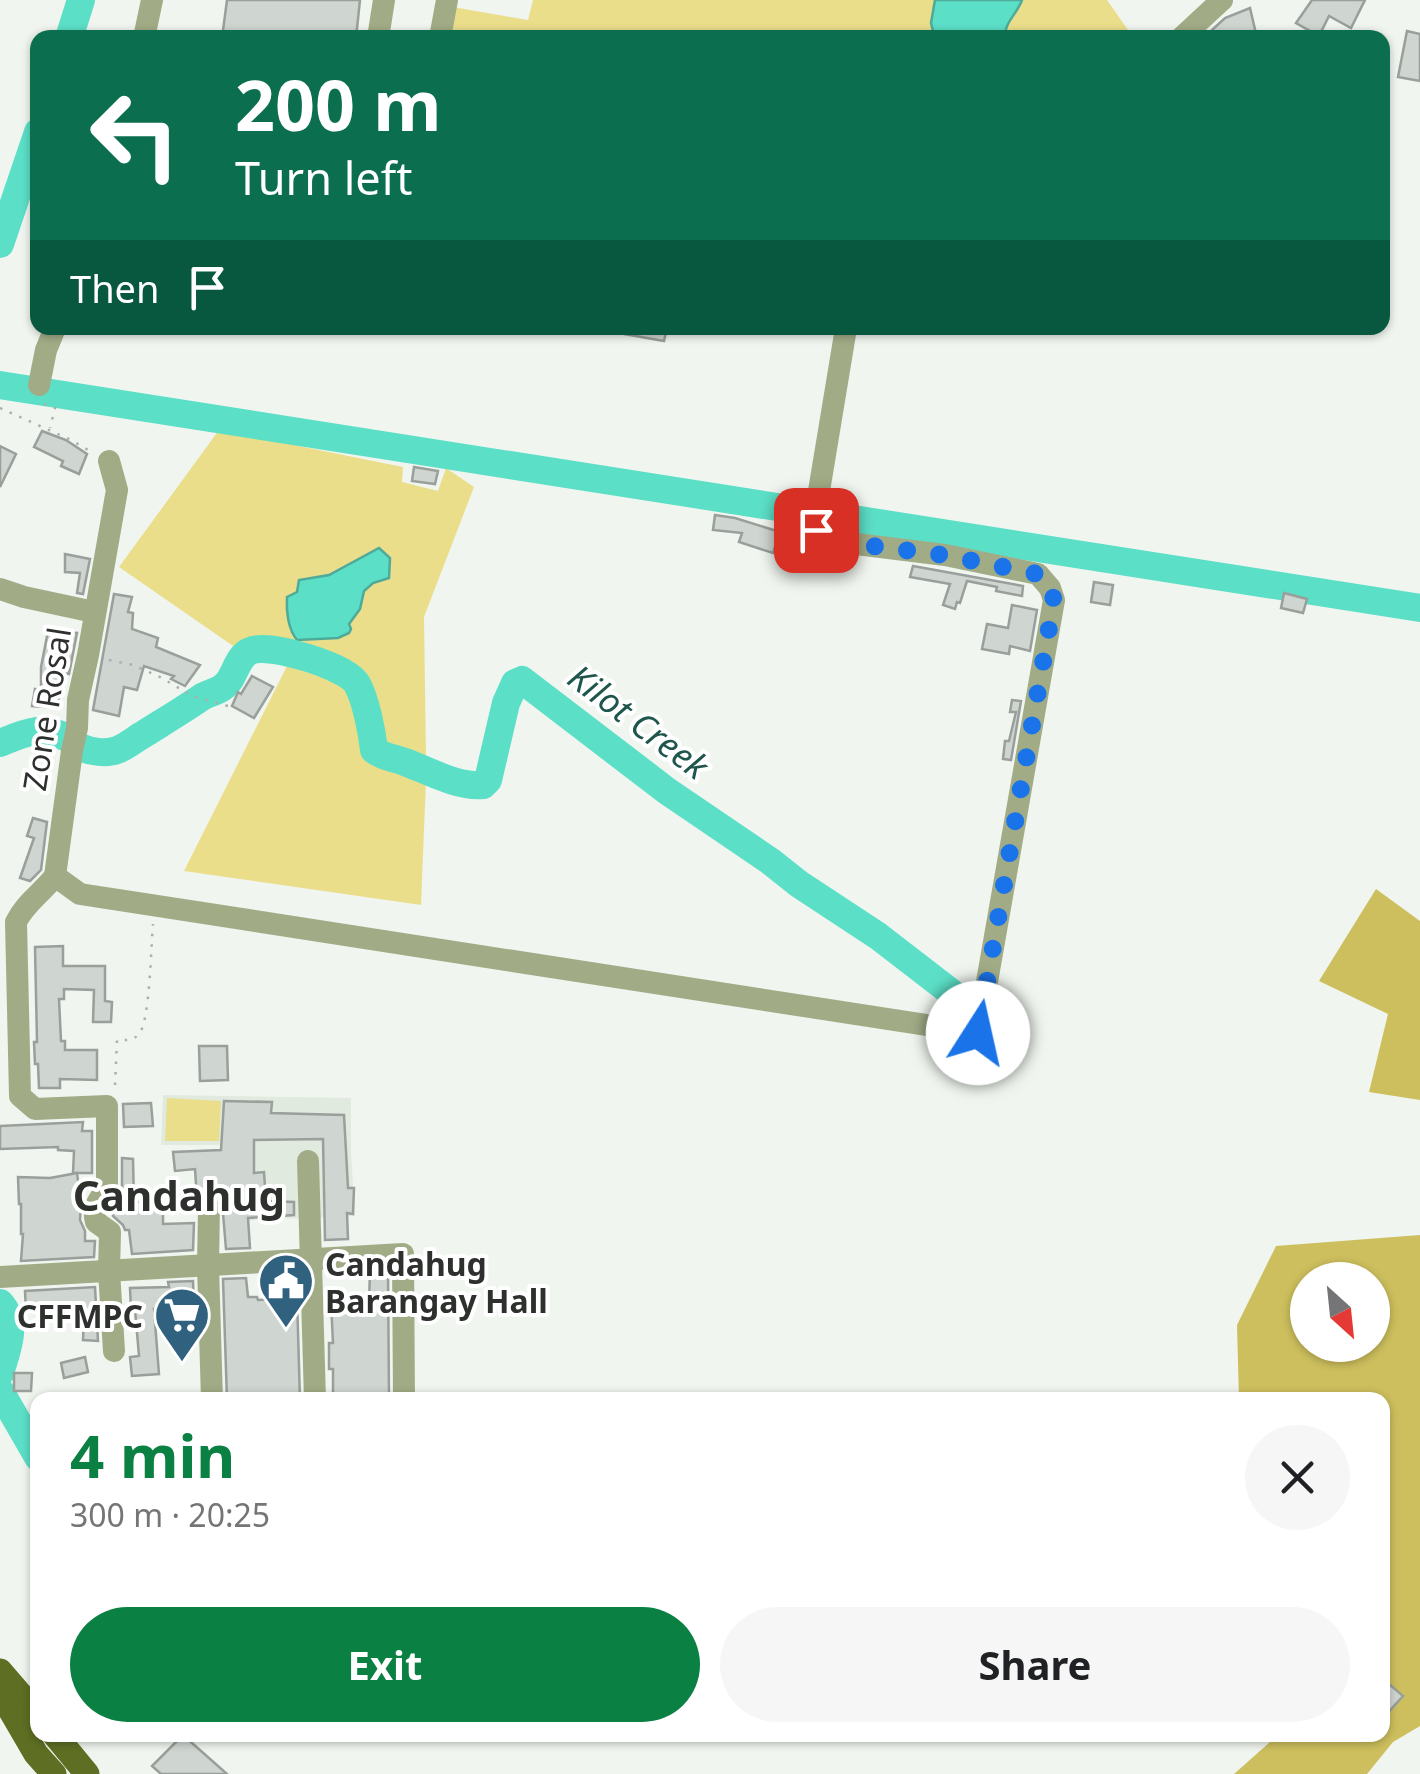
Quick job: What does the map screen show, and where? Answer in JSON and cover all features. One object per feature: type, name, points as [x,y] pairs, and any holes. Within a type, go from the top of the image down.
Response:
[{"type":"main road","points":[[0,1671],[30,1706]]},
{"type":"main road","points":[[0,1692],[30,1723]]},
{"type":"main road","points":[[49,1742],[54,1774]]},
{"type":"main road","points":[[49,1742],[88,1774]]},
{"type":"street","points":[[146,30],[152,0]]},
{"type":"street","points":[[379,30],[384,0]]},
{"type":"street","points":[[441,30],[447,0]]},
{"type":"street","points":[[1190,30],[1222,0]]},
{"type":"street","points":[[38,393],[52,335]]},
{"type":"street","points":[[114,1351],[110,1232],[96,1222],[94,1210],[107,1190],[108,1106],[34,1110],[20,1096],[16,922],[22,908],[55,876],[80,894],[978,1033],[1054,600],[1038,574],[818,536],[819,490],[845,335]]},
{"type":"street","name":"Zone Rosal","points":[[55,876],[78,700],[117,490],[109,461]]},
{"type":"street","name":"Zone Rosal","points":[[0,589],[94,612]]},
{"type":"street","points":[[308,1161],[314,1392]]},
{"type":"street","points":[[209,1208],[212,1392]]},
{"type":"street","points":[[1,1277],[403,1254],[404,1392]]},
{"type":"path","points":[[38,393],[54,408],[49,430]]},
{"type":"path","points":[[0,408],[109,461]]},
{"type":"path","points":[[88,654],[133,665],[192,696],[228,706]]},
{"type":"path","points":[[108,1106],[116,1080],[118,1040],[138,1036],[144,1028],[154,905]]},
{"type":"shaded area","points":[[533,0],[1107,0],[1128,30],[449,30],[453,7],[528,20]]},
{"type":"shaded area","points":[[935,0],[1022,0],[1006,30],[933,30]]},
{"type":"shaded area","points":[[219,430],[403,467],[402,482],[438,491],[446,468],[474,487],[424,617],[426,759],[386,746],[363,675],[353,667],[310,649],[263,638],[250,637],[236,648],[119,567]]},
{"type":"shaded area","points":[[379,548],[390,558],[389,578],[364,591],[360,609],[349,624],[349,633],[338,638],[297,640],[287,614],[287,597],[297,592],[299,580],[329,575]]},
{"type":"shaded area","points":[[289,662],[318,671],[350,688],[366,755],[376,764],[426,780],[421,905],[184,871]]},
{"type":"shaded area","points":[[1376,889],[1420,921],[1420,1100],[1369,1092],[1388,1014],[1319,981]]},
{"type":"shaded area","points":[[163,1095],[351,1098],[355,1216],[229,1221],[224,1145],[161,1145]]},
{"type":"shaded area","points":[[167,1098],[221,1101],[219,1141],[165,1141]]},
{"type":"shaded area","points":[[1420,1235],[1420,1726],[1393,1742],[1367,1774],[1234,1774],[1270,1742],[1390,1742],[1390,1392],[1239,1392],[1237,1325],[1276,1246]]},
{"type":"building","points":[[227,0],[360,0],[357,30],[223,30]]},
{"type":"building","points":[[1312,0],[1365,0],[1351,28],[1329,16],[1322,30],[1308,30],[1296,23]]},
{"type":"building","points":[[1250,8],[1255,30],[1212,30],[1225,18]]},
{"type":"building","points":[[1407,31],[1420,34],[1420,81],[1398,77]]},
{"type":"building","points":[[630,335],[665,335],[664,341]]},
{"type":"building","points":[[42,431],[87,454],[79,474],[34,447]]},
{"type":"building","points":[[0,446],[16,454],[0,487]]},
{"type":"building","points":[[414,467],[438,471],[435,484],[412,481]]},
{"type":"building","points":[[715,515],[780,532],[773,553],[739,542],[742,533],[713,530]]},
{"type":"building","points":[[65,554],[90,559],[83,594],[77,593],[80,573],[65,572]]},
{"type":"building","points":[[913,566],[1023,586],[1022,596],[967,581],[955,609],[943,605],[950,584],[910,577]]},
{"type":"building","points":[[1094,582],[1113,585],[1110,605],[1091,602]]},
{"type":"building","points":[[1284,593],[1307,599],[1303,613],[1281,608]]},
{"type":"building","points":[[114,594],[132,597],[128,612],[133,613],[132,629],[158,638],[156,647],[200,665],[185,686],[171,679],[174,676],[144,666],[137,690],[124,687],[119,716],[93,710]]},
{"type":"building","points":[[1012,605],[1037,610],[1030,651],[1010,646],[1009,654],[982,649],[987,624],[1008,628]]},
{"type":"building","points":[[48,631],[77,633],[69,674],[61,672],[58,708],[32,706],[35,689],[41,690]]},
{"type":"building","points":[[252,676],[273,687],[254,718],[232,706]]},
{"type":"building","points":[[1012,700],[1021,701],[1011,760],[1003,759],[1016,712],[1010,712]]},
{"type":"building","points":[[33,818],[47,822],[41,870],[30,881],[20,878],[34,838],[27,836]]},
{"type":"building","points":[[63,946],[63,966],[105,966],[105,1001],[112,1002],[111,1022],[93,1022],[94,990],[64,989],[64,999],[59,999],[61,1041],[65,1041],[65,1050],[97,1050],[97,1080],[60,1079],[60,1088],[39,1088],[34,1042],[35,947]]},
{"type":"building","points":[[199,1046],[227,1046],[228,1080],[200,1081]]},
{"type":"building","points":[[224,1101],[272,1102],[271,1113],[344,1115],[348,1188],[354,1188],[353,1214],[347,1213],[348,1239],[325,1240],[323,1139],[254,1140],[254,1173],[264,1172],[266,1201],[294,1202],[294,1215],[248,1218],[250,1248],[226,1249],[222,1202],[210,1193],[197,1199],[195,1169],[175,1171],[173,1152],[221,1150]]},
{"type":"building","points":[[151,1103],[153,1126],[124,1127],[123,1104]]},
{"type":"building","points":[[83,1122],[82,1131],[92,1131],[92,1173],[73,1173],[74,1151],[58,1147],[0,1149],[0,1126]]},
{"type":"building","points":[[122,1158],[133,1159],[134,1202],[163,1202],[163,1224],[194,1223],[193,1250],[132,1254],[129,1230],[113,1216],[122,1189]]},
{"type":"building","points":[[77,1173],[80,1220],[85,1241],[95,1241],[94,1257],[21,1261],[18,1177],[50,1178]]},
{"type":"building","points":[[388,1270],[389,1392],[333,1392],[333,1369],[329,1369],[329,1343],[333,1343],[331,1303],[369,1302],[370,1271]]},
{"type":"building","points":[[246,1278],[248,1297],[258,1300],[297,1298],[300,1392],[227,1392],[223,1279]]},
{"type":"building","points":[[193,1281],[195,1334],[180,1334],[179,1308],[154,1309],[159,1374],[132,1376],[130,1357],[139,1356],[130,1288],[169,1287],[168,1282]]},
{"type":"building","points":[[95,1287],[98,1341],[83,1340],[84,1315],[26,1311],[25,1291]]},
{"type":"building","points":[[85,1357],[88,1372],[64,1378],[61,1363]]},
{"type":"building","points":[[14,1373],[32,1373],[31,1391],[14,1391]]},
{"type":"building","points":[[1390,1685],[1403,1696],[1390,1710]]},
{"type":"building","points":[[176,1742],[191,1742],[227,1774],[161,1774],[152,1766]]},
{"type":"waterway","points":[[72,30],[81,0]]},
{"type":"waterway","points":[[0,244],[30,156]]},
{"type":"waterway","points":[[0,385],[1420,608]]},
{"type":"waterway","name":"Kilot Creek","points":[[80,747],[104,752],[120,749],[223,687],[245,654],[272,650],[323,663],[350,677],[363,699],[377,752],[453,781],[483,785],[488,780],[506,703],[515,683],[522,680],[667,791],[878,936],[961,1000],[971,1002]]},
{"type":"waterway","name":"Kilot Creek","points":[[0,743],[41,731],[67,738]]},
{"type":"waterway","name":"Kilot Creek","points":[[0,1303],[10,1328],[0,1373]]},
{"type":"waterway","name":"Kilot Creek","points":[[0,1391],[30,1443]]},
{"type":"place","name":"Candahug Barangay Hall","points":[[286,1330]]},
{"type":"place","name":"CFFMPC","points":[[182,1364]]},
{"type":"district","name":"Candahug","points":[[179,1194]]},
{"type":"route","points":[[816,530],[824,540],[944,555],[1038,574],[1054,600],[978,1033]]}]
